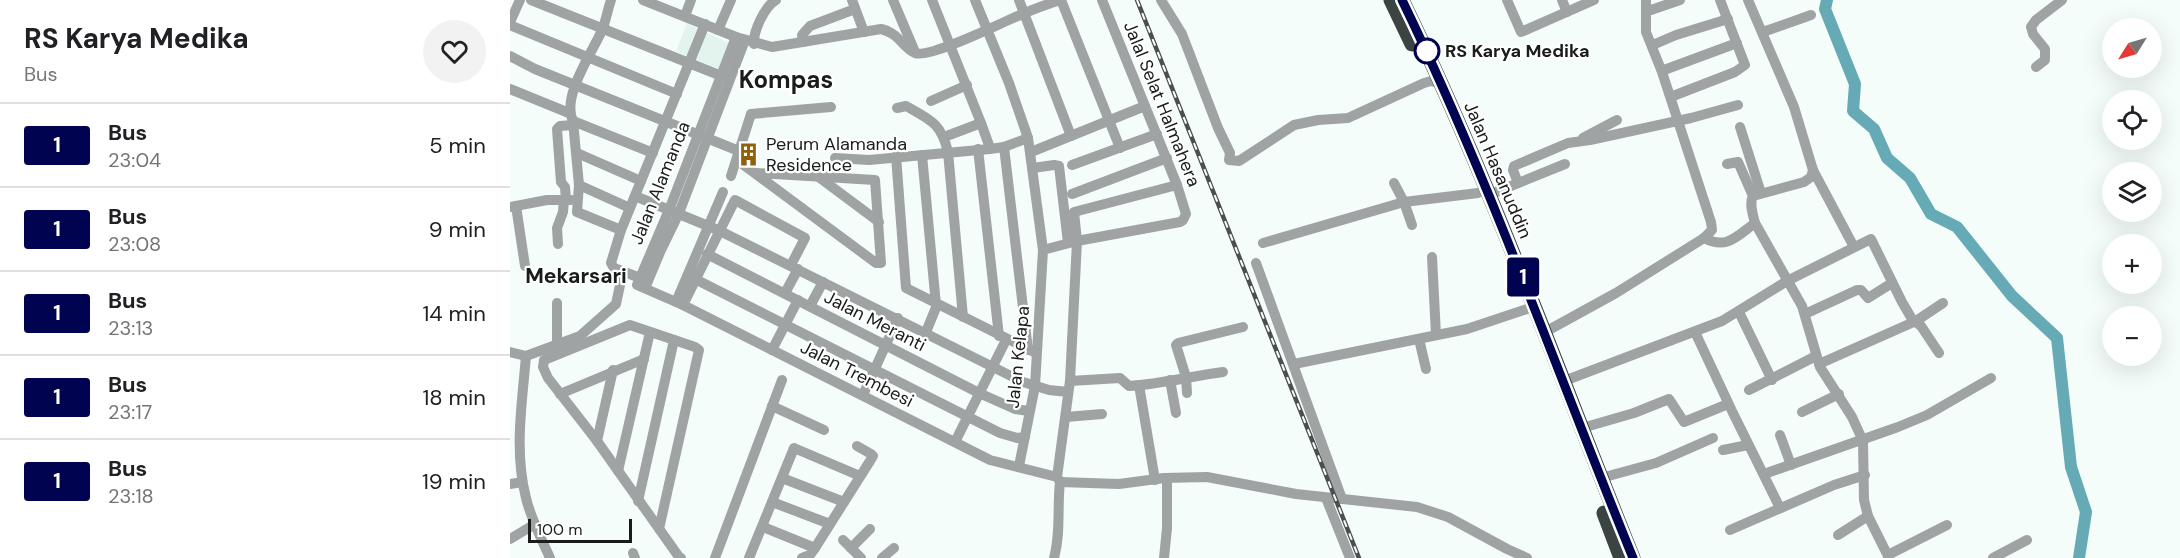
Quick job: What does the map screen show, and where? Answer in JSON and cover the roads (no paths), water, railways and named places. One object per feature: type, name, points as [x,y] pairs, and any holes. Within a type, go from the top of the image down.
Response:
[{"type":"highway","name":"Jalan Hasanuddin","points":[[1391,0],[1435,82],[1545,332],[1633,558]]},
{"type":"highway","name":"Jalan Hasanuddin","points":[[1402,0],[1432,62],[1435,82]]},
{"type":"highway","name":"Jalan Hasanuddin","points":[[1483,194],[1621,558]]},
{"type":"street","points":[[519,0],[510,24],[677,94]]},
{"type":"street","points":[[531,0],[725,78]]},
{"type":"street","points":[[558,243],[557,228],[569,200],[579,185],[571,101],[576,85],[603,28],[611,0]]},
{"type":"street","points":[[685,16],[691,0]]},
{"type":"street","points":[[718,30],[730,0]]},
{"type":"street","name":"Jalan Alamanda","points":[[644,282],[656,248],[674,212],[725,78],[745,40],[753,36],[769,5],[776,0]]},
{"type":"street","points":[[894,0],[915,53]]},
{"type":"street","points":[[932,0],[990,148]]},
{"type":"street","name":"Jalan Kelapa","points":[[975,0],[1028,138],[1043,250],[1041,302],[1032,352],[1035,386],[1019,466]]},
{"type":"street","points":[[1019,0],[1071,136]]},
{"type":"street","points":[[648,1],[718,30],[772,47],[881,29],[890,32],[915,53],[929,52],[950,45],[1060,0],[1120,148]]},
{"type":"street","name":"Jalal Selat Halmahera","points":[[1072,242],[1183,220],[1186,214],[1167,158],[1102,0]]},
{"type":"street","points":[[1161,0],[1182,34],[1230,153],[1229,160],[1239,161],[1294,125],[1318,120],[1348,118],[1412,88],[1435,82]]},
{"type":"street","points":[[1507,0],[1521,32],[1594,0]]},
{"type":"street","points":[[1562,0],[1567,12]]},
{"type":"street","points":[[1545,332],[1616,293],[1704,238],[1712,230],[1678,121],[1646,32],[1648,5],[1680,0]]},
{"type":"street","points":[[1673,96],[1745,65],[1720,0]]},
{"type":"street","points":[[1748,0],[1800,125],[1813,170],[1854,247]]},
{"type":"street","points":[[2036,67],[2045,60],[2046,53],[2031,27],[2036,20],[2062,0]]},
{"type":"street","points":[[803,42],[802,35],[810,26],[854,4],[864,32]]},
{"type":"street","points":[[1762,32],[1811,15]]},
{"type":"street","points":[[1655,44],[1728,19]]},
{"type":"street","points":[[550,558],[535,524],[522,482],[514,440],[526,362],[557,343],[580,336],[614,307],[618,300],[622,271],[614,268],[611,263],[621,230],[705,24]]},
{"type":"street","points":[[1665,70],[1737,43]]},
{"type":"street","points":[[510,56],[535,69],[702,137],[738,156],[756,173],[785,197],[879,264],[882,261],[875,180],[756,173]]},
{"type":"street","points":[[931,101],[967,86]]},
{"type":"street","points":[[510,89],[572,120],[653,153]]},
{"type":"street","points":[[1518,183],[1513,170],[1514,166],[1551,149],[1678,121],[1738,105]]},
{"type":"street","points":[[897,108],[906,106],[932,120],[944,137],[948,152],[963,317]]},
{"type":"street","points":[[1031,152],[1145,106]]},
{"type":"street","points":[[731,176],[749,118],[754,112],[831,107]]},
{"type":"street","points":[[572,120],[558,128],[561,182],[569,200],[577,212],[621,230]]},
{"type":"street","points":[[1579,141],[1617,120]]},
{"type":"street","points":[[944,137],[981,123]]},
{"type":"street","points":[[1740,127],[1751,158],[1757,195]]},
{"type":"street","points":[[1072,165],[1157,134]]},
{"type":"street","points":[[835,158],[869,160],[1004,147],[1028,138]]},
{"type":"street","points":[[559,146],[576,149],[641,181]]},
{"type":"street","points":[[1004,147],[1032,352]]},
{"type":"street","points":[[955,442],[993,366],[1003,338],[978,149]]},
{"type":"street","points":[[922,155],[936,305],[926,332]]},
{"type":"street","points":[[896,156],[906,288],[1032,352]]},
{"type":"street","points":[[1072,194],[1167,158]]},
{"type":"street","points":[[1751,158],[1732,163],[1757,195]]},
{"type":"street","points":[[1263,243],[1404,202],[1483,194],[1565,164]]},
{"type":"street","points":[[1033,168],[1059,166],[1072,242]]},
{"type":"street","points":[[1813,170],[1811,177],[1804,182],[1757,195],[1751,204],[1755,223],[1805,314],[1818,360],[1839,394],[1863,441],[1864,500],[1868,516],[1889,556],[1947,525]]},
{"type":"street","points":[[816,175],[879,222]]},
{"type":"street","points":[[1394,183],[1412,225]]},
{"type":"street","points":[[579,185],[630,208]]},
{"type":"street","points":[[1054,558],[1058,537],[1059,479],[1069,387],[1074,212],[1177,185]]},
{"type":"street","points":[[679,303],[695,279],[707,254],[723,192]]},
{"type":"street","points":[[635,196],[714,228],[1035,386],[1069,387],[1120,378],[1129,386],[1223,372]]},
{"type":"street","points":[[525,266],[513,206],[547,200],[569,200]]},
{"type":"street","points":[[679,303],[714,228],[735,200],[805,238],[785,293]]},
{"type":"street","points":[[1704,238],[1716,244],[1724,243],[1755,223]]},
{"type":"street","points":[[1564,381],[1695,332],[1739,312],[1749,303],[1787,281],[1871,239],[1912,319],[1916,321],[1939,353]]},
{"type":"street","points":[[1043,250],[1072,242]]},
{"type":"street","name":"Jalan Meranti","points":[[707,254],[980,393],[1016,409],[1029,411]]},
{"type":"street","points":[[1432,257],[1436,336]]},
{"type":"street","points":[[1256,263],[1342,499]]},
{"type":"street","name":"Jalan Trembesi","points":[[622,271],[679,303],[990,460],[1019,466],[1059,479],[1119,484],[1167,478],[1207,477],[1326,498],[1387,503],[1436,512],[1527,558]]},
{"type":"street","points":[[695,279],[1009,437],[1025,437]]},
{"type":"street","points":[[810,306],[823,282]]},
{"type":"street","points":[[1805,314],[1857,290],[1861,290],[1868,298],[1892,283]]},
{"type":"street","points":[[772,350],[798,300]]},
{"type":"street","points":[[556,303],[557,343]]},
{"type":"street","points":[[1749,390],[1916,321],[1943,303]]},
{"type":"street","points":[[1294,364],[1467,329],[1527,309]]},
{"type":"street","points":[[1739,312],[1772,380]]},
{"type":"street","points":[[863,395],[898,318]]},
{"type":"street","points":[[659,529],[699,350],[630,325],[544,360],[543,367],[548,378],[597,441],[638,501],[659,529],[681,558]]},
{"type":"street","points":[[1187,393],[1186,377],[1176,345],[1243,327]]},
{"type":"street","points":[[618,471],[650,332]]},
{"type":"street","points":[[1695,332],[1728,405],[1780,508]]},
{"type":"street","points":[[1419,339],[1426,369]]},
{"type":"street","points":[[638,501],[674,340]]},
{"type":"street","points":[[510,352],[548,378]]},
{"type":"street","points":[[560,394],[644,358]]},
{"type":"street","points":[[597,441],[614,370]]},
{"type":"street","points":[[1764,474],[1863,441],[1927,415],[1991,378]]},
{"type":"street","points":[[715,558],[782,380]]},
{"type":"street","points":[[1170,380],[1176,413]]},
{"type":"street","points":[[1139,385],[1155,480]]},
{"type":"street","points":[[1802,412],[1839,394]]},
{"type":"street","points":[[1582,428],[1634,413],[1669,399],[1684,422],[1728,405]]},
{"type":"street","points":[[772,406],[824,430]]},
{"type":"street","points":[[1066,417],[1102,414]]},
{"type":"street","points":[[1780,435],[1791,465]]},
{"type":"street","points":[[1601,478],[1656,463],[1713,438]]},
{"type":"street","points":[[1723,450],[1748,445]]},
{"type":"street","points":[[763,526],[810,555],[873,456],[857,446]]},
{"type":"street","points":[[748,558],[794,448],[860,476]]},
{"type":"street","points":[[1730,530],[1849,479],[1865,475]]},
{"type":"street","points":[[782,478],[844,502]]},
{"type":"street","points":[[1164,558],[1167,528],[1167,478]]},
{"type":"street","points":[[510,484],[522,482]]},
{"type":"street","points":[[1326,498],[1350,558]]},
{"type":"street","points":[[772,502],[830,524]]},
{"type":"street","points":[[1838,535],[1868,516]]},
{"type":"street","points":[[510,539],[535,524]]},
{"type":"street","points":[[861,558],[847,544],[870,529]]},
{"type":"street","points":[[1993,558],[2028,540]]},
{"type":"street","points":[[882,558],[894,548]]},
{"type":"waterway","points":[[1827,0],[1825,9],[1855,84],[1853,111],[1874,129],[1887,158],[1910,178],[1931,214],[1957,227],[2012,296],[2057,338],[2071,467],[2086,512],[2079,558]]},
{"type":"railway","points":[[1137,0],[1359,558]]},
{"type":"place","name":"RS Karya Medika","points":[[1427,51]]},
{"type":"place","name":"Perum Alamanda Residence","points":[[748,154]]},
{"type":"district","name":"Kompas","points":[[786,79]]},
{"type":"district","name":"Mekarsari","points":[[576,276]]}]
